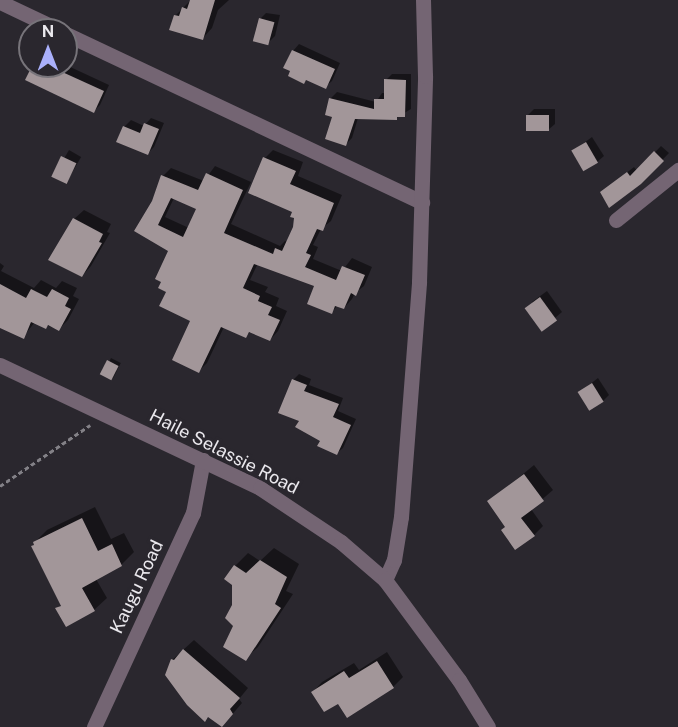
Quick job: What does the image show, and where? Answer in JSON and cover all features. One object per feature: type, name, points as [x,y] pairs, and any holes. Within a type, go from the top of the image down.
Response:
[{"type":"street","points":[[385,580],[394,560],[401,517],[419,282],[425,76],[423,0]]},
{"type":"street","points":[[0,2],[33,18]]},
{"type":"street","points":[[78,40],[422,202]]},
{"type":"street","points":[[616,220],[678,170]]},
{"type":"street","name":"Haile Selassie Road","points":[[0,365],[260,488],[341,542],[385,580],[459,680],[488,727]]},
{"type":"street","name":"Kaugu Road","points":[[94,727],[192,513],[203,460]]},
{"type":"path","points":[[0,486],[106,415]]},
{"type":"building","points":[[190,0],[215,0],[203,40],[169,30],[174,15],[179,16],[182,7],[187,9]]},
{"type":"building","points":[[259,18],[274,22],[268,45],[253,41]]},
{"type":"building","points":[[292,50],[335,69],[326,89],[306,80],[304,84],[288,76],[290,71],[283,68]]},
{"type":"building","points":[[26,78],[75,78],[104,91],[94,113],[25,80]]},
{"type":"building","points":[[384,79],[406,80],[405,117],[397,117],[397,120],[355,119],[346,146],[325,139],[332,117],[325,115],[329,98],[374,109],[374,99],[384,99]]},
{"type":"building","points":[[526,115],[549,115],[549,131],[526,131]]},
{"type":"building","points":[[144,123],[159,129],[148,155],[116,142],[123,126],[140,133]]},
{"type":"building","points":[[586,142],[598,163],[583,171],[571,151]]},
{"type":"building","points":[[654,151],[664,161],[641,184],[609,208],[600,192],[627,172],[630,176]]},
{"type":"building","points":[[61,156],[76,163],[67,184],[51,177]]},
{"type":"building","points":[[263,157],[296,171],[290,184],[334,203],[323,231],[317,229],[306,253],[311,255],[305,267],[336,280],[342,266],[365,275],[356,296],[351,293],[344,309],[335,306],[332,314],[307,304],[314,286],[254,264],[243,288],[260,296],[258,301],[272,307],[268,315],[280,320],[270,341],[249,332],[246,338],[221,327],[199,373],[172,360],[190,321],[159,306],[166,292],[158,288],[161,282],[155,279],[168,251],[134,231],[152,201],[161,175],[198,190],[206,173],[243,190],[224,233],[273,254],[275,248],[282,251],[293,227],[294,218],[290,217],[292,212],[248,193]],"holes":[[[171,198],[196,209],[183,237],[158,225]]]},
{"type":"building","points":[[73,218],[103,234],[99,242],[102,243],[82,277],[48,260]]},
{"type":"building","points":[[0,284],[26,298],[31,289],[47,297],[52,289],[69,298],[65,306],[71,309],[59,331],[48,325],[46,329],[31,322],[24,339],[0,328]]},
{"type":"building","points":[[540,297],[557,320],[542,332],[525,308]]},
{"type":"building","points":[[107,360],[119,366],[111,380],[100,374]]},
{"type":"building","points":[[292,379],[307,385],[304,391],[339,404],[333,417],[351,425],[337,455],[317,446],[320,441],[295,427],[299,421],[278,413]]},
{"type":"building","points":[[592,383],[604,402],[589,411],[578,392]]},
{"type":"building","points":[[524,474],[544,501],[521,518],[535,536],[515,550],[501,530],[505,527],[487,501]]},
{"type":"building","points":[[82,518],[98,551],[112,544],[122,566],[82,588],[95,611],[66,627],[55,608],[61,606],[31,546],[34,545],[33,542]]},
{"type":"building","points":[[260,560],[287,577],[275,604],[281,608],[246,661],[223,647],[233,626],[225,618],[232,605],[232,585],[224,579],[234,565],[246,573]]},
{"type":"building","points":[[183,649],[240,698],[230,709],[233,714],[222,727],[208,717],[205,722],[187,705],[165,675],[171,659],[174,660]]},
{"type":"building","points":[[377,661],[394,688],[347,718],[338,704],[324,712],[311,692],[344,671],[349,678]]}]
